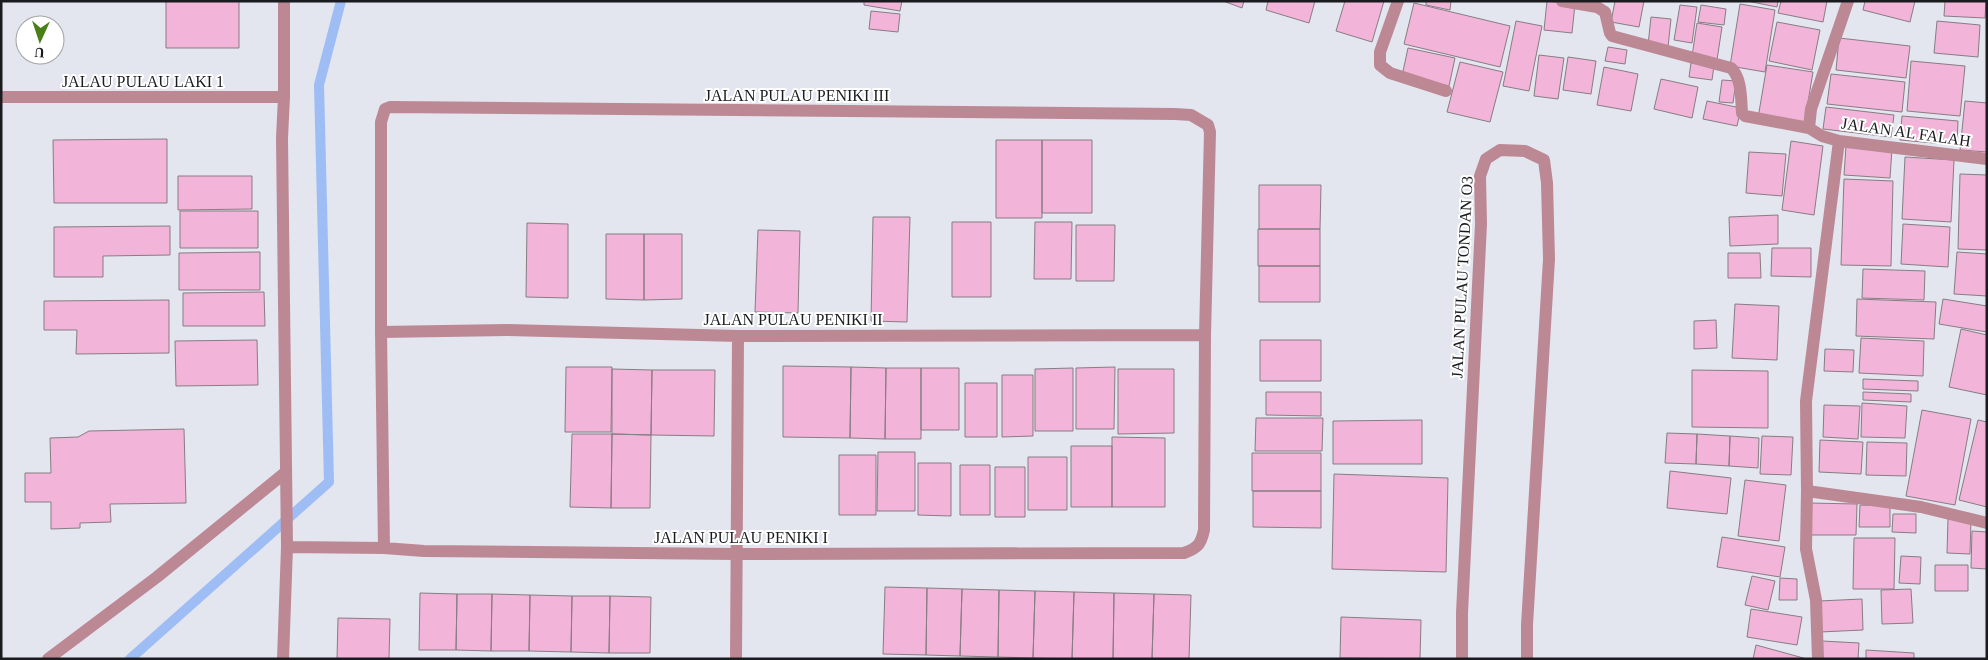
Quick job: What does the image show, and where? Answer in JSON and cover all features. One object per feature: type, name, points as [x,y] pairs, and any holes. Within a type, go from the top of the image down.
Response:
[{"type":"street","points":[[283,659],[288,547],[282,138],[284,1]]},
{"type":"street","points":[[1398,1],[1380,52],[1380,65],[1390,73],[1446,91]]},
{"type":"street","points":[[1562,1],[1597,7],[1605,12],[1612,36],[1731,68],[1735,72],[1741,94],[1742,113],[1746,116],[1809,128],[1811,108],[1848,1]]},
{"type":"street","name":"JALAU PULAU LAKI 1","points":[[1,97],[284,97]]},
{"type":"street","name":"JALAN PULAU PENIKI III","points":[[381,332],[381,122],[382,112],[390,107],[1191,115],[1208,125],[1210,132],[1205,335]]},
{"type":"street","name":"JALAN AL FALAH","points":[[1809,128],[1822,136],[1839,141],[1987,159]]},
{"type":"street","points":[[1818,659],[1816,600],[1806,549],[1806,400],[1839,141]]},
{"type":"street","name":"JALAN PULAU TONDAN O3","points":[[1462,659],[1481,224],[1480,176],[1486,159],[1500,150],[1524,151],[1544,160],[1547,183],[1549,259],[1527,625],[1527,659]]},
{"type":"street","name":"JALAN PULAU PENIKI II","points":[[381,332],[507,330],[738,336],[1205,335]]},
{"type":"street","points":[[381,332],[384,548]]},
{"type":"street","name":"JALAN PULAU PENIKI I","points":[[288,547],[384,548],[424,551],[736,554],[1184,553],[1195,549],[1201,543],[1204,530],[1205,335]]},
{"type":"street","points":[[736,659],[738,336]]},
{"type":"street","points":[[48,659],[156,577],[286,472]]},
{"type":"street","points":[[1807,491],[1921,507],[1987,523]]},
{"type":"building","points":[[166,1],[239,1],[239,48],[166,48]]},
{"type":"building","points":[[864,1],[902,1],[900,11],[864,5]]},
{"type":"building","points":[[1223,1],[1244,1],[1242,8]]},
{"type":"building","points":[[1268,1],[1315,1],[1309,23],[1266,10]]},
{"type":"building","points":[[1345,1],[1384,1],[1372,42],[1336,31]]},
{"type":"building","points":[[1426,1],[1451,1],[1450,10],[1426,5]]},
{"type":"building","points":[[1547,1],[1575,4],[1572,33],[1544,30]]},
{"type":"building","points":[[1615,1],[1644,1],[1639,27],[1611,22]]},
{"type":"building","points":[[1747,1],[1778,1],[1777,7]]},
{"type":"building","points":[[1781,1],[1827,1],[1823,22],[1778,13]]},
{"type":"building","points":[[1865,1],[1915,1],[1910,22],[1863,10]]},
{"type":"building","points":[[1945,1],[1986,1],[1985,18],[1944,16]]},
{"type":"building","points":[[1414,3],[1510,26],[1500,67],[1404,44]]},
{"type":"building","points":[[1740,4],[1775,10],[1765,72],[1730,66]]},
{"type":"building","points":[[1680,5],[1697,7],[1692,43],[1674,40]]},
{"type":"building","points":[[1701,5],[1726,9],[1724,25],[1698,22]]},
{"type":"building","points":[[871,11],[900,14],[898,32],[869,29]]},
{"type":"building","points":[[1651,17],[1671,19],[1668,47],[1648,45]]},
{"type":"building","points":[[1516,21],[1542,26],[1529,91],[1503,86]]},
{"type":"building","points":[[1937,21],[1980,25],[1978,57],[1934,53]]},
{"type":"building","points":[[1777,22],[1820,30],[1812,70],[1769,61]]},
{"type":"building","points":[[1697,23],[1722,27],[1717,60],[1692,56]]},
{"type":"building","points":[[1839,38],[1910,46],[1906,78],[1836,70]]},
{"type":"building","points":[[1608,47],[1627,50],[1625,64],[1605,61]]},
{"type":"building","points":[[1408,48],[1455,58],[1449,86],[1402,76]]},
{"type":"building","points":[[1539,55],[1564,58],[1558,99],[1534,96]]},
{"type":"building","points":[[1568,57],[1596,61],[1591,94],[1563,90]]},
{"type":"building","points":[[1911,61],[1965,66],[1960,116],[1907,111]]},
{"type":"building","points":[[1460,62],[1503,72],[1490,122],[1447,112]]},
{"type":"building","points":[[1691,63],[1714,66],[1712,80],[1689,77]]},
{"type":"building","points":[[1767,65],[1813,72],[1804,126],[1758,118]]},
{"type":"building","points":[[1604,67],[1638,74],[1631,111],[1597,105]]},
{"type":"building","points":[[1831,74],[1905,82],[1902,112],[1827,104]]},
{"type":"building","points":[[1661,79],[1698,87],[1692,118],[1654,109]]},
{"type":"building","points":[[1722,80],[1736,81],[1733,103],[1719,102]]},
{"type":"building","points":[[1707,101],[1741,108],[1737,126],[1703,119]]},
{"type":"building","points":[[1965,101],[1987,103],[1987,152],[1960,150]]},
{"type":"building","points":[[1826,107],[1894,115],[1891,137],[1823,129]]},
{"type":"building","points":[[1902,116],[1958,121],[1957,145],[1900,140]]},
{"type":"building","points":[[167,139],[167,203],[54,203],[53,140]]},
{"type":"building","points":[[996,140],[1042,140],[1042,218],[996,218]]},
{"type":"building","points":[[1042,140],[1092,140],[1092,213],[1042,213]]},
{"type":"building","points":[[1791,141],[1823,146],[1814,215],[1782,210]]},
{"type":"building","points":[[1846,146],[1892,149],[1890,178],[1844,175]]},
{"type":"building","points":[[1749,152],[1786,154],[1782,196],[1746,193]]},
{"type":"building","points":[[1905,157],[1954,160],[1951,222],[1902,219]]},
{"type":"building","points":[[1960,174],[1987,175],[1987,250],[1958,249]]},
{"type":"building","points":[[178,176],[252,176],[252,209],[178,210]]},
{"type":"building","points":[[1844,179],[1893,181],[1891,266],[1841,265]]},
{"type":"building","points":[[1259,185],[1321,185],[1320,229],[1259,229]]},
{"type":"building","points":[[180,211],[258,211],[258,248],[180,248]]},
{"type":"building","points":[[1778,215],[1778,244],[1730,246],[1729,217]]},
{"type":"building","points":[[873,217],[910,217],[907,322],[871,321]]},
{"type":"building","points":[[952,222],[991,222],[991,297],[952,297]]},
{"type":"building","points":[[1035,222],[1072,222],[1071,279],[1034,279]]},
{"type":"building","points":[[527,223],[568,224],[568,298],[526,297]]},
{"type":"building","points":[[1903,224],[1950,227],[1948,267],[1901,264]]},
{"type":"building","points":[[1076,225],[1115,225],[1114,281],[1076,281]]},
{"type":"building","points":[[170,226],[170,255],[103,256],[103,277],[54,277],[54,227]]},
{"type":"building","points":[[1258,229],[1320,229],[1320,266],[1258,266]]},
{"type":"building","points":[[758,230],[800,231],[798,313],[755,312]]},
{"type":"building","points":[[606,234],[644,234],[644,300],[606,299]]},
{"type":"building","points":[[644,234],[682,234],[682,299],[644,300]]},
{"type":"building","points":[[1772,248],[1811,248],[1811,277],[1771,276]]},
{"type":"building","points":[[260,252],[260,290],[179,290],[179,253]]},
{"type":"building","points":[[1957,252],[1987,254],[1987,296],[1954,294]]},
{"type":"building","points":[[1728,253],[1760,253],[1761,278],[1728,278]]},
{"type":"building","points":[[1259,266],[1320,266],[1320,302],[1259,302]]},
{"type":"building","points":[[1863,269],[1925,271],[1924,300],[1862,298]]},
{"type":"building","points":[[264,292],[265,326],[183,326],[183,293]]},
{"type":"building","points":[[1857,299],[1936,302],[1934,339],[1856,336]]},
{"type":"building","points":[[1943,299],[1987,306],[1987,332],[1939,324]]},
{"type":"building","points":[[169,300],[169,353],[76,354],[77,330],[44,330],[44,301]]},
{"type":"building","points":[[1735,304],[1779,306],[1777,360],[1732,358]]},
{"type":"building","points":[[1716,320],[1717,348],[1694,349],[1694,321]]},
{"type":"building","points":[[1961,329],[1987,335],[1987,395],[1949,387]]},
{"type":"building","points":[[1861,338],[1924,341],[1923,376],[1859,373]]},
{"type":"building","points":[[257,340],[258,385],[176,386],[175,341]]},
{"type":"building","points":[[1260,340],[1321,340],[1321,381],[1260,381]]},
{"type":"building","points":[[1825,349],[1854,350],[1853,372],[1824,371]]},
{"type":"building","points":[[783,366],[851,367],[850,438],[783,437]]},
{"type":"building","points":[[566,367],[612,367],[611,432],[565,432]]},
{"type":"building","points":[[851,367],[886,368],[885,439],[850,438]]},
{"type":"building","points":[[1115,367],[1114,429],[1076,429],[1076,368]]},
{"type":"building","points":[[886,368],[921,368],[921,439],[885,439]]},
{"type":"building","points":[[921,368],[959,368],[959,430],[921,430]]},
{"type":"building","points":[[1073,368],[1073,431],[1035,431],[1035,369]]},
{"type":"building","points":[[612,369],[652,370],[651,435],[612,434]]},
{"type":"building","points":[[1118,369],[1174,369],[1174,433],[1118,434]]},
{"type":"building","points":[[652,370],[715,370],[714,436],[651,435]]},
{"type":"building","points":[[1692,370],[1768,371],[1768,428],[1692,427]]},
{"type":"building","points":[[1002,375],[1033,375],[1033,436],[1002,437]]},
{"type":"building","points":[[1863,379],[1918,381],[1918,391],[1863,389]]},
{"type":"building","points":[[965,383],[997,383],[997,437],[965,437]]},
{"type":"building","points":[[1266,392],[1321,392],[1321,416],[1266,415]]},
{"type":"building","points":[[1863,392],[1911,394],[1911,402],[1863,400]]},
{"type":"building","points":[[1862,403],[1907,406],[1905,438],[1861,437]]},
{"type":"building","points":[[1824,405],[1860,406],[1858,439],[1823,437]]},
{"type":"building","points":[[1922,410],[1971,419],[1955,505],[1906,496]]},
{"type":"building","points":[[1256,418],[1323,418],[1322,451],[1255,451]]},
{"type":"building","points":[[1422,420],[1422,464],[1333,464],[1333,421]]},
{"type":"building","points":[[1978,420],[1987,422],[1987,507],[1959,500]]},
{"type":"building","points":[[184,429],[186,503],[110,504],[111,522],[80,523],[80,528],[51,529],[51,502],[25,502],[25,473],[51,473],[50,438],[78,437],[89,431]]},
{"type":"building","points":[[1667,433],[1697,434],[1696,464],[1665,463]]},
{"type":"building","points":[[572,434],[612,434],[611,508],[570,507]]},
{"type":"building","points":[[612,434],[651,435],[650,508],[611,508]]},
{"type":"building","points":[[1697,434],[1730,436],[1729,466],[1696,464]]},
{"type":"building","points":[[1730,436],[1759,438],[1758,468],[1729,466]]},
{"type":"building","points":[[1762,436],[1793,437],[1791,475],[1760,474]]},
{"type":"building","points":[[1112,437],[1165,438],[1165,507],[1112,507]]},
{"type":"building","points":[[1820,440],[1863,442],[1861,474],[1819,472]]},
{"type":"building","points":[[1867,442],[1907,443],[1906,476],[1866,475]]},
{"type":"building","points":[[1071,446],[1112,446],[1112,507],[1071,507]]},
{"type":"building","points":[[878,452],[915,452],[915,511],[877,511]]},
{"type":"building","points":[[1252,453],[1321,453],[1321,491],[1252,491]]},
{"type":"building","points":[[839,455],[876,455],[876,515],[839,515]]},
{"type":"building","points":[[1028,457],[1067,457],[1067,510],[1028,510]]},
{"type":"building","points":[[918,463],[951,463],[951,516],[918,515]]},
{"type":"building","points":[[960,465],[990,465],[990,515],[960,515]]},
{"type":"building","points":[[995,467],[1025,467],[1025,517],[995,517]]},
{"type":"building","points":[[1670,471],[1731,478],[1727,514],[1667,508]]},
{"type":"building","points":[[1334,474],[1448,478],[1446,572],[1332,569]]},
{"type":"building","points":[[1745,480],[1786,485],[1779,541],[1738,536]]},
{"type":"building","points":[[1253,491],[1321,491],[1321,528],[1253,527]]},
{"type":"building","points":[[1809,503],[1857,504],[1856,535],[1809,535]]},
{"type":"building","points":[[1860,505],[1890,506],[1890,527],[1859,527]]},
{"type":"building","points":[[1893,514],[1916,514],[1916,533],[1892,532]]},
{"type":"building","points":[[1948,519],[1971,519],[1970,554],[1947,553]]},
{"type":"building","points":[[1972,531],[1987,532],[1987,569],[1971,568]]},
{"type":"building","points":[[1722,537],[1785,547],[1780,577],[1717,567]]},
{"type":"building","points":[[1854,538],[1895,538],[1894,589],[1853,589]]},
{"type":"building","points":[[1901,556],[1921,557],[1920,584],[1899,583]]},
{"type":"building","points":[[1935,565],[1968,565],[1968,591],[1935,591]]},
{"type":"building","points":[[1752,576],[1775,581],[1768,610],[1745,605]]},
{"type":"building","points":[[1780,578],[1797,579],[1797,600],[1779,600]]},
{"type":"building","points":[[885,587],[927,588],[926,655],[883,654]]},
{"type":"building","points":[[927,588],[962,589],[960,656],[926,655]]},
{"type":"building","points":[[962,589],[999,590],[998,657],[960,656]]},
{"type":"building","points":[[1911,589],[1913,623],[1882,624],[1881,590]]},
{"type":"building","points":[[999,590],[1035,591],[1033,658],[998,657]]},
{"type":"building","points":[[1035,591],[1074,592],[1072,659],[1033,658]]},
{"type":"building","points":[[1074,592],[1114,593],[1113,659],[1072,659]]},
{"type":"building","points":[[420,593],[457,594],[456,650],[419,650]]},
{"type":"building","points":[[1114,593],[1154,594],[1152,659],[1113,659]]},
{"type":"building","points":[[457,594],[492,594],[491,651],[456,650]]},
{"type":"building","points":[[492,594],[530,595],[529,651],[491,651]]},
{"type":"building","points":[[1154,594],[1191,595],[1189,659],[1152,659]]},
{"type":"building","points":[[530,595],[572,596],[571,652],[529,651]]},
{"type":"building","points":[[572,596],[610,596],[609,653],[571,652]]},
{"type":"building","points":[[610,596],[651,597],[650,653],[609,653]]},
{"type":"building","points":[[1862,599],[1863,630],[1820,632],[1819,601]]},
{"type":"building","points":[[1751,609],[1802,617],[1797,645],[1747,637]]},
{"type":"building","points":[[1341,617],[1421,620],[1420,659],[1340,658]]},
{"type":"building","points":[[338,618],[390,619],[389,659],[337,659]]},
{"type":"building","points":[[1822,641],[1859,643],[1858,659],[1822,659]]},
{"type":"building","points":[[1756,645],[1807,659],[1753,659]]},
{"type":"building","points":[[1866,650],[1914,653],[1914,659],[1866,659]]},
{"type":"waterway","points":[[130,659],[329,482],[319,85],[341,1]]}]
